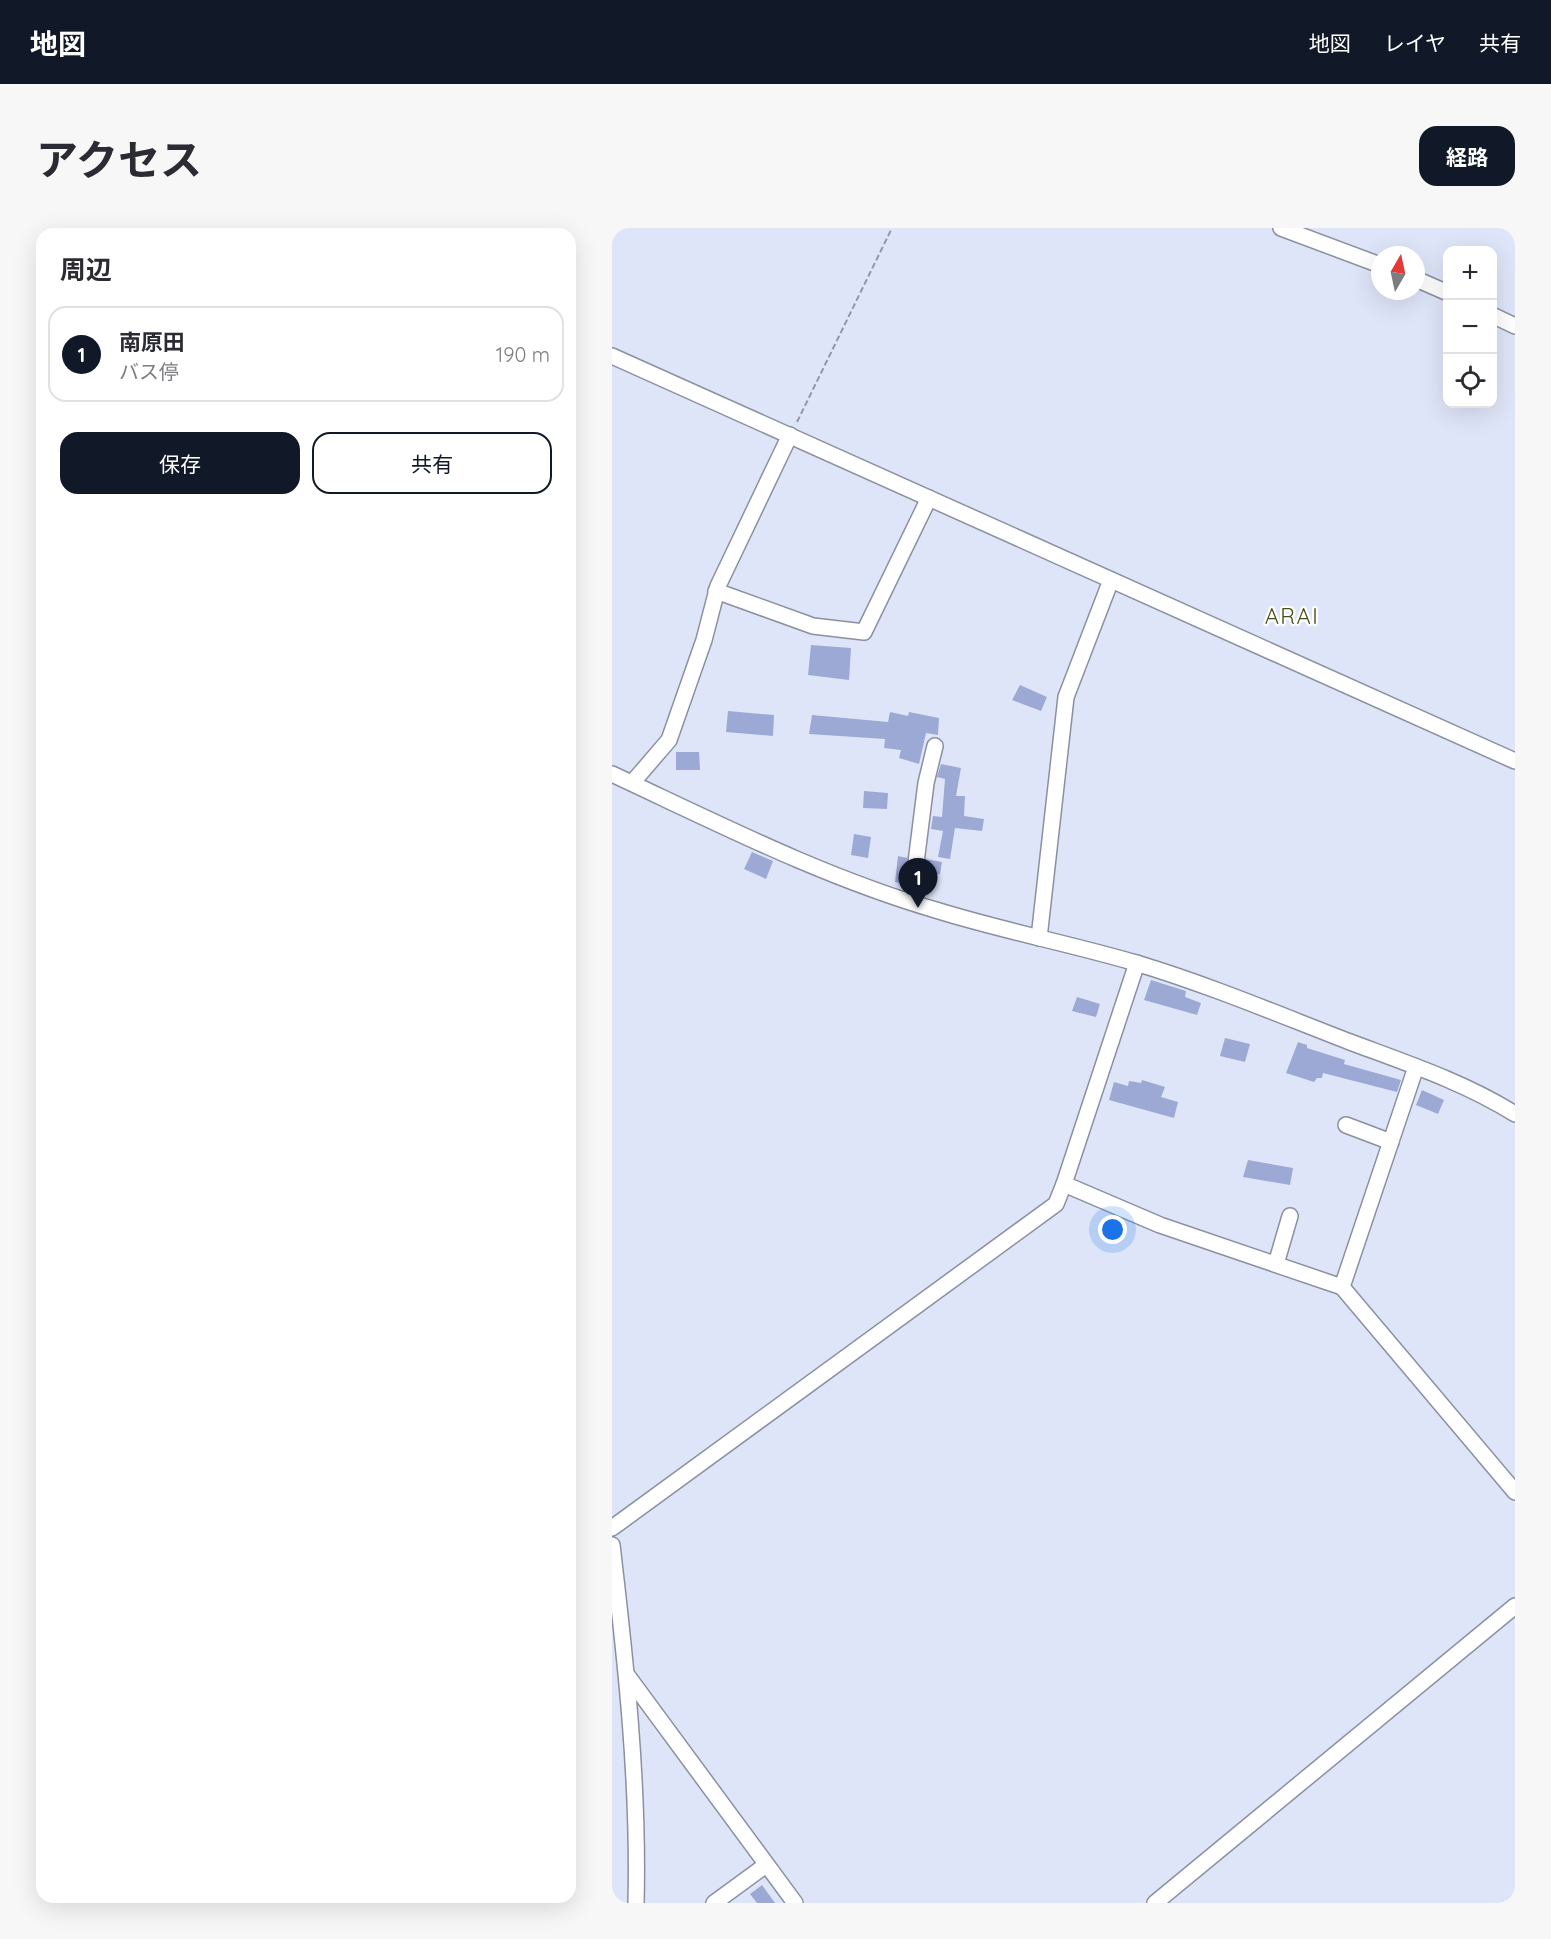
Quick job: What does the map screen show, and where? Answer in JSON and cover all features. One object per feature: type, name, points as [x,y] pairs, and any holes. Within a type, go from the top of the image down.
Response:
[{"type":"street","points":[[1281,228],[1371,262]]},
{"type":"street","points":[[1425,283],[1443,291]]},
{"type":"street","points":[[1497,317],[1515,326]]},
{"type":"street","points":[[612,356],[1515,761]]},
{"type":"street","points":[[632,783],[669,740],[704,640],[716,591],[790,435]]},
{"type":"street","points":[[716,591],[813,626],[864,632],[929,498]]},
{"type":"street","points":[[1039,938],[1066,697],[1111,580]]},
{"type":"street","points":[[911,902],[926,783],[934,746]]},
{"type":"street","points":[[612,774],[791,858],[911,902],[1137,963],[1416,1067],[1490,1098],[1515,1114]]},
{"type":"street","points":[[612,1528],[1056,1204],[1137,963]]},
{"type":"street","points":[[1342,1287],[1416,1067]]},
{"type":"street","points":[[1346,1125],[1391,1142]]},
{"type":"street","points":[[1064,1184],[1160,1225],[1342,1287],[1515,1492]]},
{"type":"street","points":[[1276,1264],[1290,1216]]},
{"type":"street","points":[[612,1545],[627,1675],[638,1842],[636,1903]]},
{"type":"street","points":[[1155,1903],[1515,1606]]},
{"type":"street","points":[[627,1675],[795,1903]]},
{"type":"street","points":[[722,1901],[766,1865]]},
{"type":"path","points":[[790,435],[892,228]]},
{"type":"building","points":[[811,645],[851,648],[849,680],[808,675]]},
{"type":"building","points":[[1020,685],[1047,697],[1041,711],[1012,700]]},
{"type":"building","points":[[728,711],[774,715],[773,736],[726,732]]},
{"type":"building","points":[[890,712],[908,716],[909,712],[939,718],[938,735],[926,733],[919,764],[899,758],[901,750],[884,748],[885,739],[809,734],[812,715],[888,722]]},
{"type":"building","points":[[676,752],[699,752],[700,770],[676,770]]},
{"type":"building","points":[[941,764],[961,768],[956,796],[965,796],[964,816],[984,819],[982,831],[955,828],[950,859],[938,857],[943,831],[931,829],[933,816],[942,817],[945,779],[937,777]]},
{"type":"building","points":[[864,791],[888,793],[887,809],[863,808]]},
{"type":"building","points":[[854,834],[871,837],[868,858],[851,855]]},
{"type":"building","points":[[752,852],[773,861],[766,879],[744,869]]},
{"type":"building","points":[[898,856],[907,858],[903,884],[895,882]]},
{"type":"building","points":[[926,859],[942,862],[940,874],[924,876]]},
{"type":"building","points":[[1151,980],[1186,991],[1185,997],[1201,1003],[1197,1015],[1144,1000]]},
{"type":"building","points":[[1077,997],[1100,1004],[1096,1017],[1072,1011]]},
{"type":"building","points":[[1225,1038],[1250,1044],[1245,1062],[1220,1056]]},
{"type":"building","points":[[1298,1042],[1307,1045],[1307,1048],[1345,1060],[1344,1064],[1401,1080],[1397,1092],[1323,1073],[1322,1078],[1317,1078],[1314,1082],[1286,1073]]},
{"type":"building","points":[[1142,1080],[1165,1087],[1161,1097],[1178,1102],[1174,1118],[1109,1100],[1114,1082],[1128,1086],[1129,1081],[1141,1083]]},
{"type":"building","points":[[1422,1090],[1444,1100],[1438,1114],[1416,1105]]},
{"type":"building","points":[[1248,1160],[1293,1168],[1290,1185],[1243,1177]]},
{"type":"building","points":[[762,1885],[775,1903],[757,1903],[750,1894]]},
{"type":"place","name":"南原田","points":[[918,908]]},
{"type":"district","name":"ARAI","points":[[1292,616]]}]
